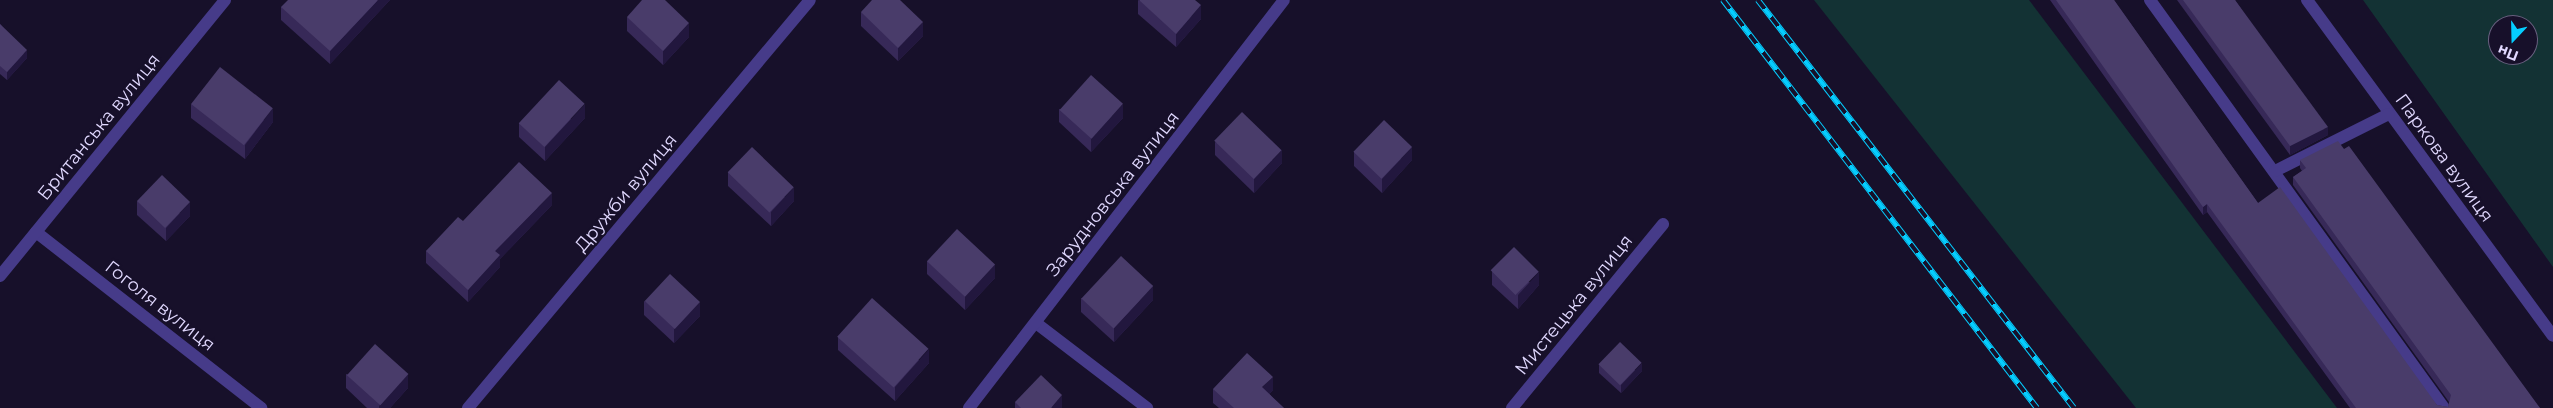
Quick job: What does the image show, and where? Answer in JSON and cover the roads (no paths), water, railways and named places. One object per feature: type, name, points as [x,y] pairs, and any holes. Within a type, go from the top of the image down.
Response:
[{"type":"street","name":"Британська вулиця","points":[[0,276],[224,0]]},
{"type":"street","name":"Дружби вулиця","points":[[468,408],[810,0]]},
{"type":"street","name":"Зарудновська вулиця","points":[[969,408],[1284,0]]},
{"type":"street","points":[[2150,0],[2276,172],[2444,408]]},
{"type":"street","name":"Паркова вулиця","points":[[2307,0],[2553,336]]},
{"type":"street","points":[[2276,172],[2389,114]]},
{"type":"street","name":"Мистецька вулиця","points":[[1512,408],[1663,224]]},
{"type":"street","name":"Гоголя вулиця","points":[[36,232],[261,408]]},
{"type":"street","points":[[1036,323],[1147,408]]},
{"type":"railway","points":[[1723,0],[2037,408]]},
{"type":"railway","points":[[1758,0],[2074,408]]}]
